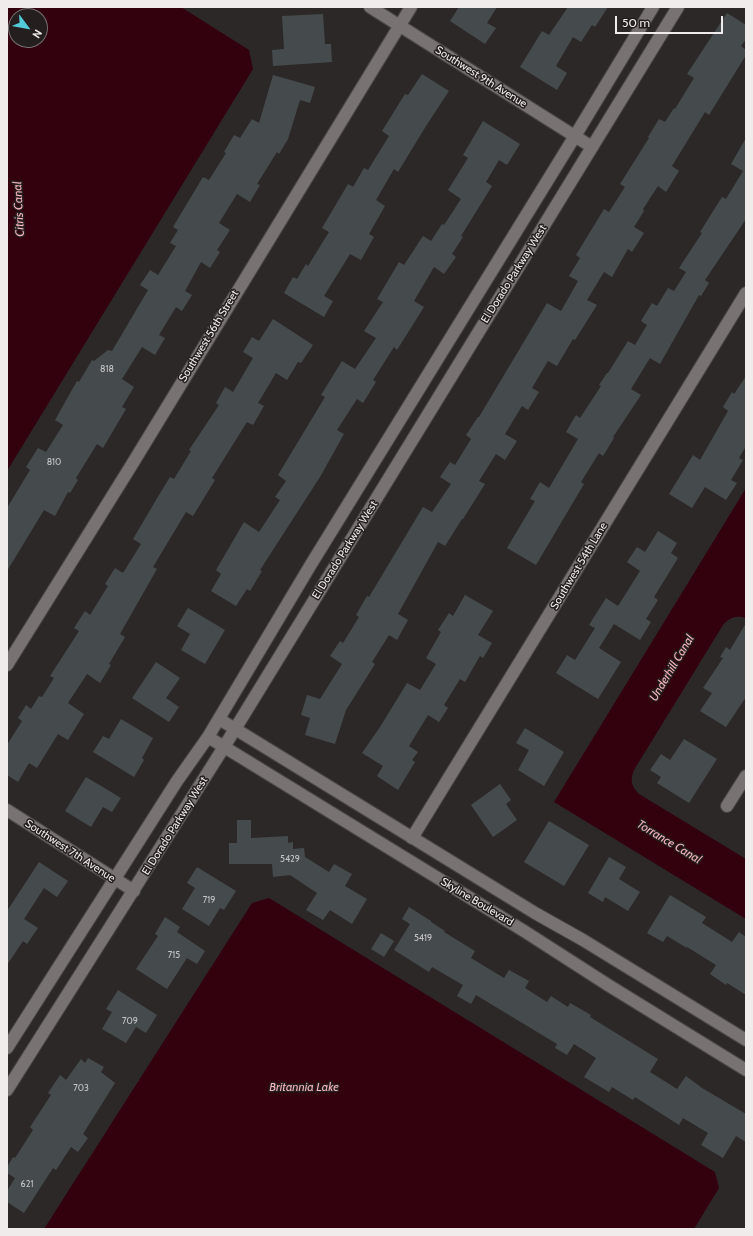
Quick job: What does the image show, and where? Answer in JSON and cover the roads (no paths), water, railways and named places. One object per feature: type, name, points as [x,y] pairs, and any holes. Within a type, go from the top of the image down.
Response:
[{"type":"street","name":"Southwest 9th Avenue","points":[[370,7],[592,147]]},
{"type":"street","name":"Southwest 56th Street","points":[[7,665],[139,452],[410,7]]},
{"type":"street","name":"El Dorado Parkway West","points":[[7,1048],[116,880],[173,788],[208,736],[310,566],[575,136],[652,7]]},
{"type":"street","name":"El Dorado Parkway West","points":[[7,1090],[236,728],[678,7]]},
{"type":"street","name":"Southwest 54th Lane","points":[[401,856],[746,293]]},
{"type":"street","name":"Skyline Boulevard","points":[[219,718],[412,838],[535,913],[583,940],[746,1040]]},
{"type":"street","name":"Skyline Boulevard","points":[[208,736],[746,1070]]},
{"type":"street","points":[[727,806],[746,776]]},
{"type":"street","name":"Southwest 7th Avenue","points":[[7,810],[134,891]]},
{"type":"water","name":"Citris Canal","points":[[7,7],[181,7],[249,50],[253,69],[7,471]]},
{"type":"water","points":[[746,488],[746,618],[733,617],[723,625],[634,770],[632,780],[634,788],[639,794],[746,859],[746,919],[554,802]]},
{"type":"water","name":"Britannia Lake","points":[[269,898],[715,1172],[719,1188],[694,1229],[44,1229],[252,903]]},
{"type":"water label","name":"Underhill Canal","points":[[672,668]]},
{"type":"water label","name":"Torrance Canal","points":[[669,842]]}]
